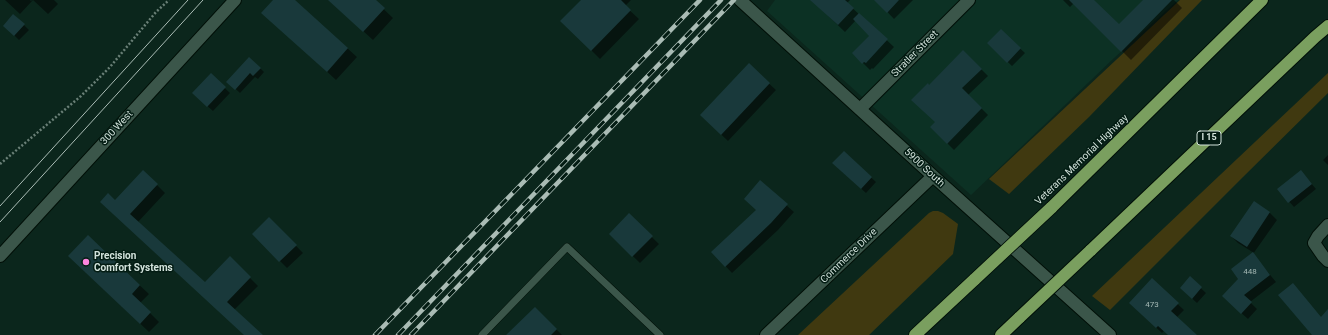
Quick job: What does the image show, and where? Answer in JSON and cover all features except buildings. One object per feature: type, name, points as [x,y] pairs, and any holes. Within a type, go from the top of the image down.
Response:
[{"type":"highway","name":"Veterans Memorial Highway","points":[[915,335],[1051,208],[1262,0]]},
{"type":"highway","name":"I 15","points":[[1001,335],[1328,26]]},
{"type":"street","name":"300 West","points":[[0,256],[235,0]]},
{"type":"street","name":"5900 South","points":[[740,0],[1108,334]]},
{"type":"street","name":"Stratler Street","points":[[860,109],[969,0]]},
{"type":"street","name":"Commerce Drive","points":[[766,335],[933,176]]},
{"type":"street","points":[[1328,226],[1318,236],[1314,243],[1328,261]]},
{"type":"lane","points":[[482,335],[567,247],[660,335]]},
{"type":"path","points":[[0,164],[82,96],[110,67],[156,12],[169,0]]},
{"type":"shaded area","points":[[775,0],[1178,0],[1114,58],[971,195],[767,11]]},
{"type":"shaded area","points":[[1180,0],[1202,0],[1089,117],[1009,194],[989,179]]},
{"type":"shaded area","points":[[1328,73],[1328,93],[1110,310],[1092,296]]},
{"type":"shaded area","points":[[933,211],[943,213],[958,224],[953,254],[869,335],[798,335],[929,213]]},
{"type":"tram line","points":[[0,206],[188,0]]},
{"type":"tram line","points":[[0,222],[203,0]]},
{"type":"railway","points":[[375,335],[700,0]]},
{"type":"railway","points":[[398,335],[721,0]]},
{"type":"railway","points":[[411,335],[734,0]]},
{"type":"place","name":"Precision Comfort Systems","points":[[86,262]]}]
